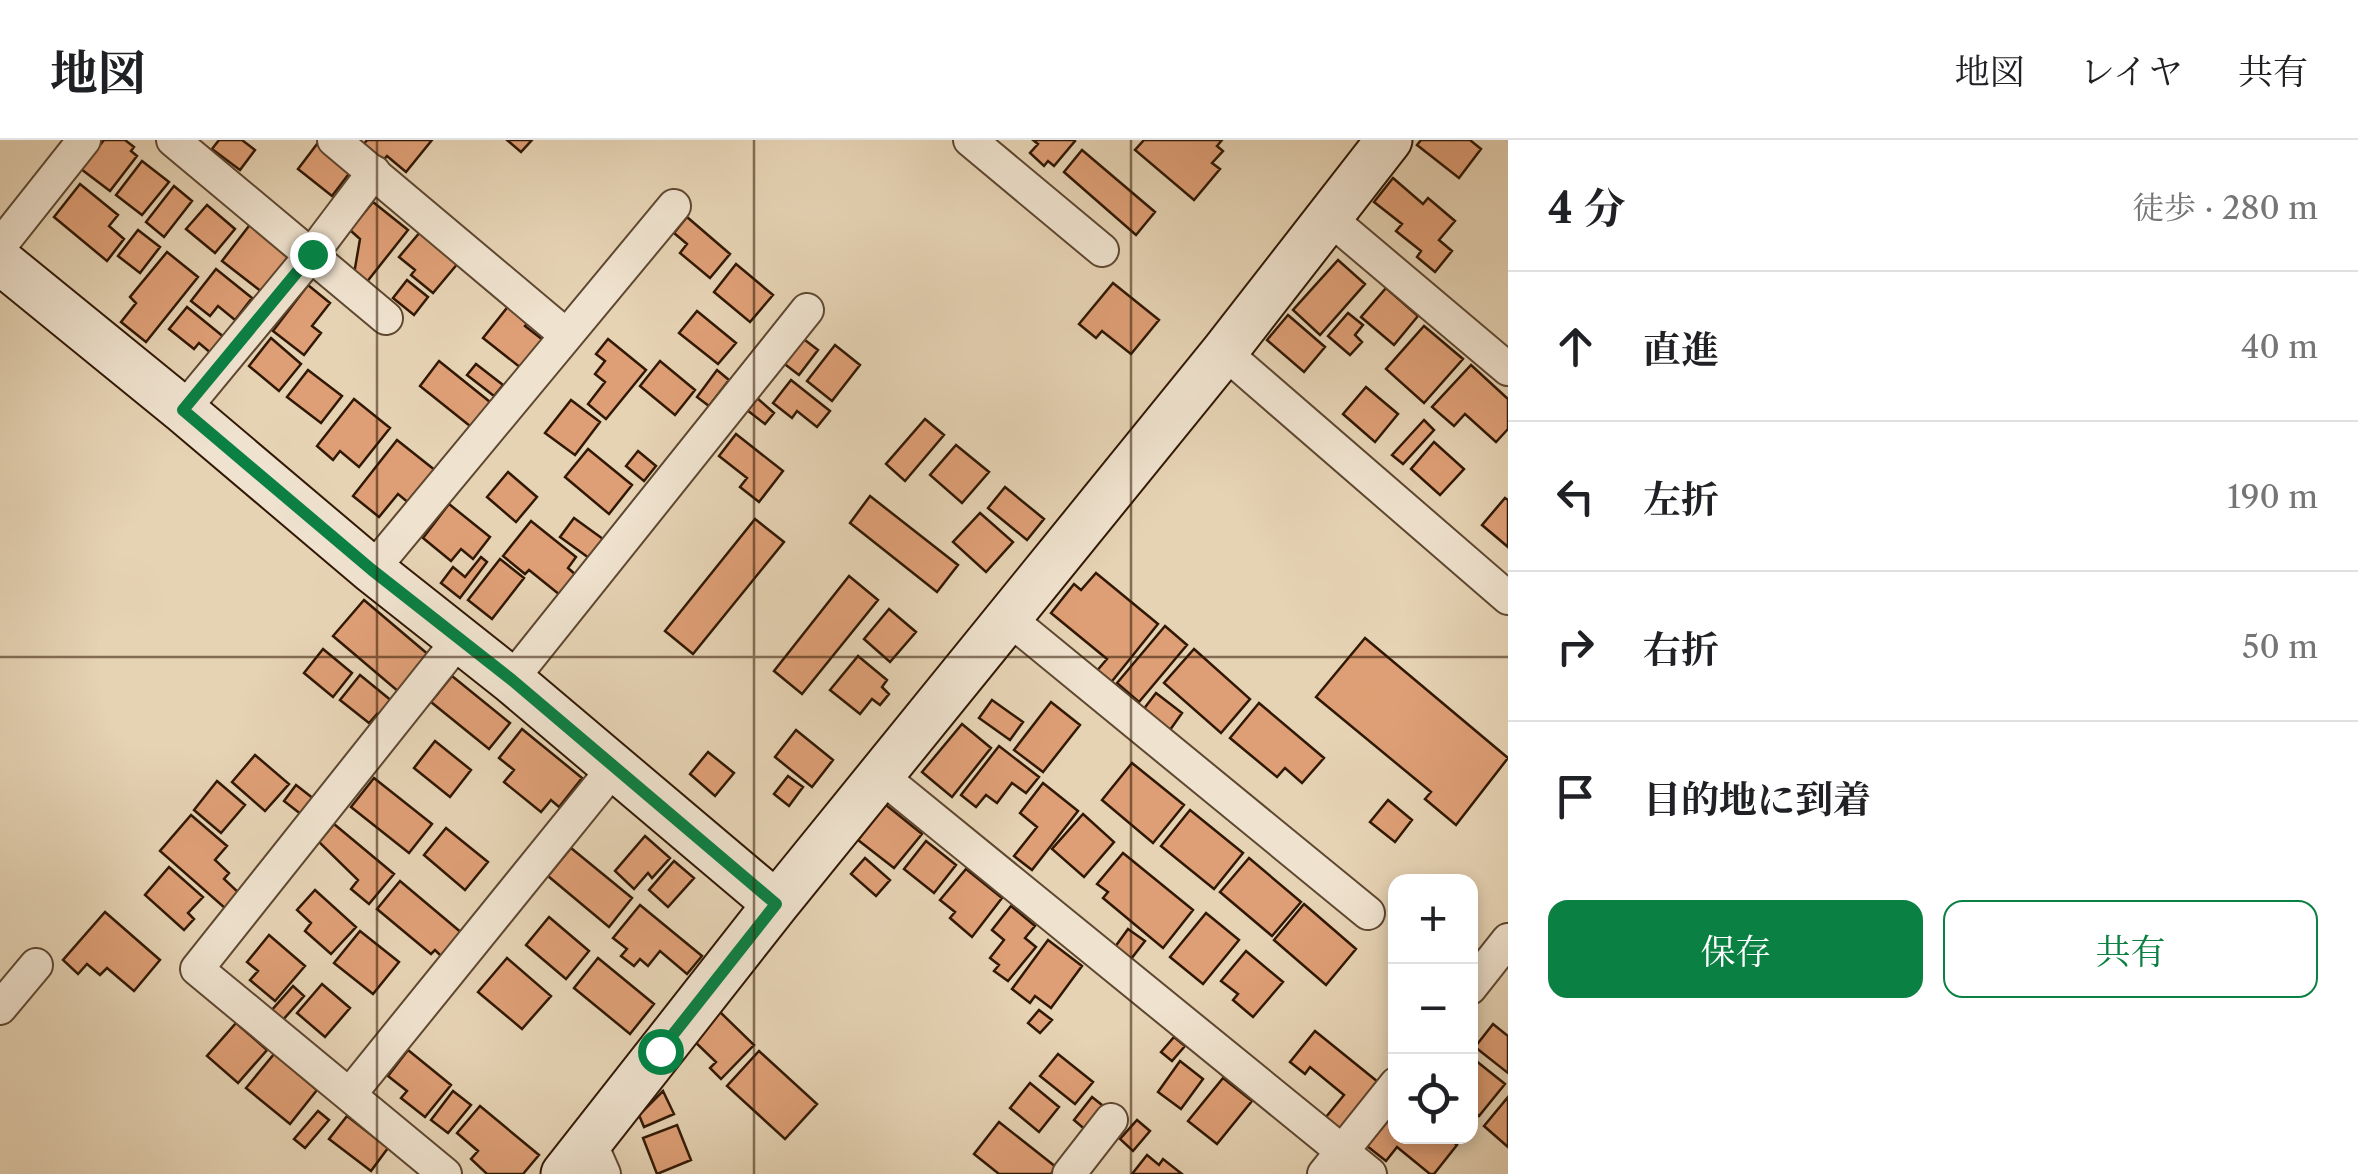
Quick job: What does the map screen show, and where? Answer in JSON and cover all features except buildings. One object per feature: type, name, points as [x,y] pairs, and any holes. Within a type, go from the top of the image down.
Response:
[{"type":"street","points":[[0,246],[84,140]]},
{"type":"street","points":[[173,140],[386,318]]},
{"type":"street","points":[[334,140],[566,336]]},
{"type":"street","points":[[970,140],[1102,250]]},
{"type":"street","points":[[586,1163],[776,904],[1224,352],[1328,217],[1368,147]]},
{"type":"street","points":[[183,410],[374,172]]},
{"type":"street","points":[[372,570],[674,206]]},
{"type":"street","points":[[1328,217],[1508,369]]},
{"type":"street","points":[[0,261],[458,641],[512,680],[776,904]]},
{"type":"street","points":[[512,680],[807,310]]},
{"type":"street","points":[[1224,352],[1508,598]]},
{"type":"street","points":[[1008,618],[1368,913]]},
{"type":"street","points":[[445,1174],[196,969],[458,641]]},
{"type":"street","points":[[350,1094],[614,768]]},
{"type":"street","points":[[881,776],[1333,1163],[1370,1174]]},
{"type":"street","points":[[1478,978],[1508,940]]},
{"type":"street","points":[[0,1008],[36,964]]},
{"type":"street","points":[[1333,1163],[1388,1094]]},
{"type":"street","points":[[1068,1174],[1111,1120]]},
{"type":"route","points":[[312,254],[183,410],[458,641],[512,680],[776,904],[660,1051]]}]
